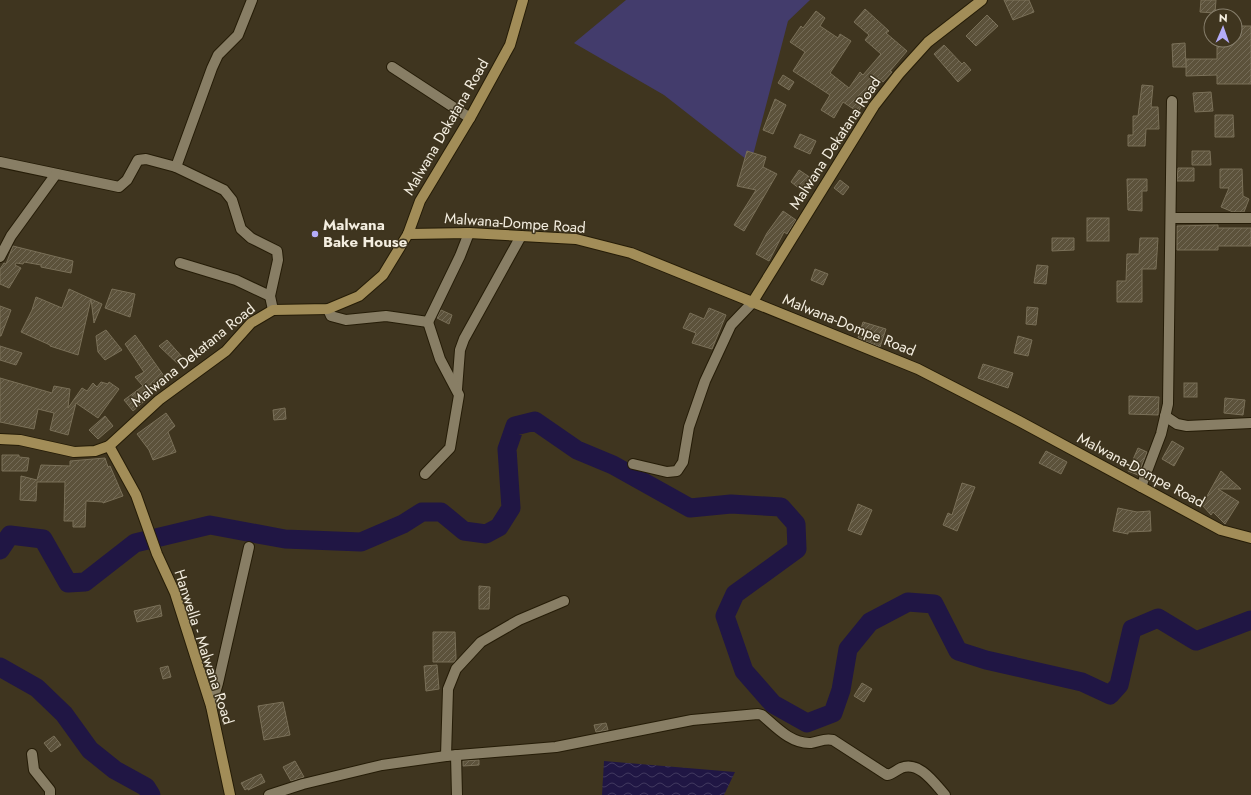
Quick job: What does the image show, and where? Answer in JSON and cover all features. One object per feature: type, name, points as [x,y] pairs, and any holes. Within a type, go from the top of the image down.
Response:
[{"type":"street","points":[[176,167],[212,68],[218,55],[238,35],[252,0]]},
{"type":"street","name":"Malwana Dekatana Road","points":[[0,439],[20,440],[74,452],[95,451],[109,446],[159,400],[226,351],[251,323],[273,310],[328,309],[359,296],[383,275],[408,234],[420,201],[470,118],[510,45],[523,0]]},
{"type":"street","name":"Malwana Dekatana Road","points":[[752,303],[874,106],[899,74],[928,42],[982,0]]},
{"type":"street","points":[[392,67],[470,118]]},
{"type":"street","points":[[1140,487],[1161,434],[1168,404],[1172,101]]},
{"type":"street","points":[[0,162],[119,187],[127,180],[138,160],[146,159],[176,167],[224,190],[232,200],[241,229],[251,238],[277,251],[278,260],[270,296],[273,310]]},
{"type":"street","points":[[0,257],[12,236],[56,174]]},
{"type":"street","points":[[1171,218],[1251,218]]},
{"type":"street","points":[[425,474],[450,448],[459,395],[440,359],[428,322],[469,233]]},
{"type":"street","name":"Malwana-Dompe Road","points":[[408,234],[469,233],[576,239],[631,253],[918,369],[1026,425],[1221,530],[1251,538]]},
{"type":"street","points":[[457,389],[460,350],[464,339],[521,236]]},
{"type":"street","points":[[180,263],[236,280],[270,296]]},
{"type":"street","points":[[633,464],[667,472],[677,471],[683,462],[689,427],[705,381],[731,325],[752,303]]},
{"type":"street","points":[[328,309],[331,316],[346,320],[386,316],[428,322]]},
{"type":"street","points":[[1165,416],[1177,424],[1187,426],[1251,424]]},
{"type":"street","name":"Hanwella - Malwana Road","points":[[109,446],[136,495],[157,554],[175,593],[211,706],[230,795]]},
{"type":"street","points":[[211,706],[218,683],[248,547]]},
{"type":"street","points":[[457,795],[451,756],[448,689],[456,668],[481,642],[519,620],[564,601]]},
{"type":"street","points":[[269,795],[302,784],[382,765],[451,756],[556,747],[692,720],[758,714],[762,715],[783,734],[794,740],[811,743],[824,738],[833,740],[887,776],[902,767],[916,768],[928,775],[944,795]]},
{"type":"street","points":[[32,754],[34,770],[50,790],[50,795]]},
{"type":"shaded area","points":[[626,0],[810,0],[788,21],[751,163],[664,95],[574,43]]},
{"type":"water","points":[[604,761],[735,772],[724,795],[602,795]]},
{"type":"building","points":[[1004,0],[1029,0],[1034,12],[1013,20]]},
{"type":"building","points":[[1201,0],[1216,0],[1215,8],[1203,8],[1203,12],[1200,12]]},
{"type":"building","points":[[865,9],[889,31],[886,33],[907,51],[883,82],[878,78],[858,112],[843,102],[834,118],[821,110],[830,95],[793,71],[805,52],[790,42],[801,26],[803,28],[816,11],[825,18],[820,26],[838,38],[840,34],[851,41],[830,73],[849,88],[860,72],[863,75],[881,54],[865,40],[869,35],[854,22]]},
{"type":"building","points":[[987,15],[998,26],[976,46],[966,36]]},
{"type":"building","points":[[1243,26],[1251,26],[1251,84],[1217,84],[1217,75],[1186,76],[1186,59],[1217,59],[1217,48],[1243,48]]},
{"type":"building","points":[[1185,43],[1186,67],[1173,67],[1172,44]]},
{"type":"building","points":[[944,45],[962,64],[964,62],[971,70],[958,82],[934,54]]},
{"type":"building","points":[[783,75],[794,82],[789,90],[778,83]]},
{"type":"building","points":[[1142,85],[1153,86],[1151,107],[1158,107],[1159,129],[1146,129],[1145,146],[1128,146],[1128,135],[1133,135],[1133,116],[1138,116]]},
{"type":"building","points":[[1211,92],[1213,111],[1195,112],[1193,93]]},
{"type":"building","points":[[775,99],[786,105],[773,134],[763,130]]},
{"type":"building","points":[[1215,115],[1233,115],[1234,137],[1215,137]]},
{"type":"building","points":[[800,134],[816,141],[810,154],[794,147]]},
{"type":"building","points":[[747,151],[766,157],[763,167],[777,174],[744,231],[734,225],[756,190],[737,186]]},
{"type":"building","points":[[1192,151],[1210,151],[1211,165],[1192,165]]},
{"type":"building","points":[[1178,168],[1194,168],[1194,181],[1177,181]]},
{"type":"building","points":[[1220,169],[1242,169],[1243,196],[1249,199],[1244,212],[1233,212],[1221,207],[1229,188],[1220,188]]},
{"type":"building","points":[[799,170],[814,180],[805,193],[791,182]]},
{"type":"building","points":[[1127,179],[1147,179],[1147,191],[1142,191],[1142,211],[1128,210]]},
{"type":"building","points":[[840,180],[849,187],[843,195],[834,188]]},
{"type":"building","points":[[783,211],[796,220],[787,234],[784,232],[769,261],[756,254],[767,233]]},
{"type":"building","points":[[1087,218],[1109,218],[1109,241],[1087,241]]},
{"type":"building","points":[[1218,225],[1218,228],[1251,228],[1251,246],[1218,246],[1218,250],[1177,250],[1177,226]]},
{"type":"building","points":[[1052,238],[1074,238],[1074,250],[1052,251]]},
{"type":"building","points":[[1140,238],[1158,238],[1156,269],[1142,269],[1142,302],[1117,302],[1117,281],[1126,281],[1127,254],[1139,254]]},
{"type":"building","points":[[13,246],[73,261],[71,273],[41,267],[41,265],[24,262],[23,264],[16,263],[15,265],[21,268],[9,288],[0,284],[0,269],[4,263],[6,264]]},
{"type":"building","points":[[1037,265],[1048,266],[1046,284],[1034,283]]},
{"type":"building","points":[[815,269],[828,274],[823,285],[811,280]]},
{"type":"building","points":[[69,289],[91,299],[78,355],[50,346],[21,332],[32,310],[36,297],[62,308]]},
{"type":"building","points":[[112,289],[135,294],[130,317],[105,308]]},
{"type":"building","points":[[91,299],[102,304],[94,323]]},
{"type":"building","points":[[0,306],[11,310],[1,336],[0,336]]},
{"type":"building","points":[[1027,307],[1038,308],[1036,325],[1026,324]]},
{"type":"building","points":[[709,308],[726,315],[712,349],[692,343],[696,333],[683,328],[690,313],[704,319]]},
{"type":"building","points":[[441,310],[452,315],[449,324],[437,318]]},
{"type":"building","points":[[863,322],[886,329],[880,347],[858,338]]},
{"type":"building","points":[[106,330],[122,350],[105,360],[98,352],[96,336]]},
{"type":"building","points":[[135,335],[164,376],[150,385],[154,389],[147,396],[148,398],[133,411],[124,400],[143,386],[135,377],[144,372],[125,344]]},
{"type":"building","points":[[1018,336],[1032,340],[1028,356],[1014,353]]},
{"type":"building","points":[[167,340],[184,359],[178,364],[159,346]]},
{"type":"building","points":[[0,346],[22,353],[16,365],[0,360]]},
{"type":"building","points":[[983,364],[1013,373],[1008,388],[978,378]]},
{"type":"building","points":[[0,378],[52,393],[54,386],[70,389],[68,408],[82,388],[87,391],[93,383],[97,387],[101,382],[108,384],[109,382],[119,389],[98,418],[76,403],[68,435],[50,430],[54,413],[38,409],[34,429],[0,422]]},
{"type":"building","points":[[1184,383],[1197,383],[1197,397],[1184,397]]},
{"type":"building","points":[[1129,396],[1159,397],[1158,415],[1129,414]]},
{"type":"building","points":[[1225,398],[1245,400],[1243,415],[1224,413]]},
{"type":"building","points":[[285,408],[286,419],[274,420],[273,410]]},
{"type":"building","points":[[166,413],[175,426],[168,432],[176,452],[153,460],[149,450],[137,434]]},
{"type":"building","points":[[105,416],[113,426],[98,439],[89,430]]},
{"type":"building","points":[[1172,441],[1184,448],[1174,466],[1162,459]]},
{"type":"building","points":[[1138,448],[1147,452],[1138,475],[1128,471]]},
{"type":"building","points":[[1046,451],[1067,462],[1061,474],[1039,463]]},
{"type":"building","points":[[2,455],[19,455],[19,457],[29,458],[27,471],[2,471]]},
{"type":"building","points":[[105,458],[123,496],[103,503],[86,501],[85,527],[73,527],[73,521],[64,521],[65,482],[37,482],[36,501],[20,500],[21,476],[37,480],[41,465],[70,466],[70,461]]},
{"type":"building","points":[[1221,471],[1241,489],[1218,489],[1239,502],[1225,524],[1213,512],[1211,515],[1202,505]]},
{"type":"building","points":[[962,483],[975,487],[957,531],[943,525],[948,513],[952,515]]},
{"type":"building","points":[[858,504],[872,510],[861,535],[848,530]]},
{"type":"building","points":[[1118,508],[1137,512],[1150,511],[1151,531],[1128,532],[1128,534],[1113,531]]},
{"type":"building","points":[[479,586],[490,587],[489,609],[479,609]]},
{"type":"building","points":[[160,605],[162,616],[137,622],[134,611]]},
{"type":"building","points":[[433,632],[455,632],[456,659],[454,662],[433,662]]},
{"type":"building","points":[[437,665],[439,689],[426,691],[424,666]]},
{"type":"building","points":[[168,666],[171,677],[163,679],[160,668]]},
{"type":"building","points":[[862,683],[872,689],[864,702],[854,696]]},
{"type":"building","points":[[283,702],[290,735],[264,740],[258,706]]},
{"type":"building","points":[[606,723],[608,730],[596,732],[594,725]]},
{"type":"building","points":[[54,736],[61,745],[51,752],[44,743]]},
{"type":"building","points":[[479,760],[479,765],[463,766],[463,761]]},
{"type":"building","points":[[295,761],[304,777],[291,781],[283,767]]},
{"type":"building","points":[[261,774],[265,782],[245,790],[241,783]]},
{"type":"waterway","points":[[0,550],[10,535],[43,539],[68,583],[85,582],[135,543],[210,525],[285,539],[361,542],[403,524],[422,512],[441,512],[464,531],[486,534],[499,527],[511,508],[507,449],[515,426],[535,421],[577,450],[613,465],[690,508],[731,504],[781,507],[796,524],[797,549],[735,594],[725,616],[744,671],[773,704],[807,723],[833,713],[841,690],[848,649],[870,622],[908,602],[934,604],[958,651],[986,660],[1082,682],[1110,695],[1119,685],[1132,629],[1158,618],[1196,641],[1251,620]]},
{"type":"waterway","points":[[0,667],[37,688],[64,714],[90,750],[115,770],[146,787],[151,795]]},
{"type":"place","name":"Malwana Bake House","points":[[315,234]]}]
